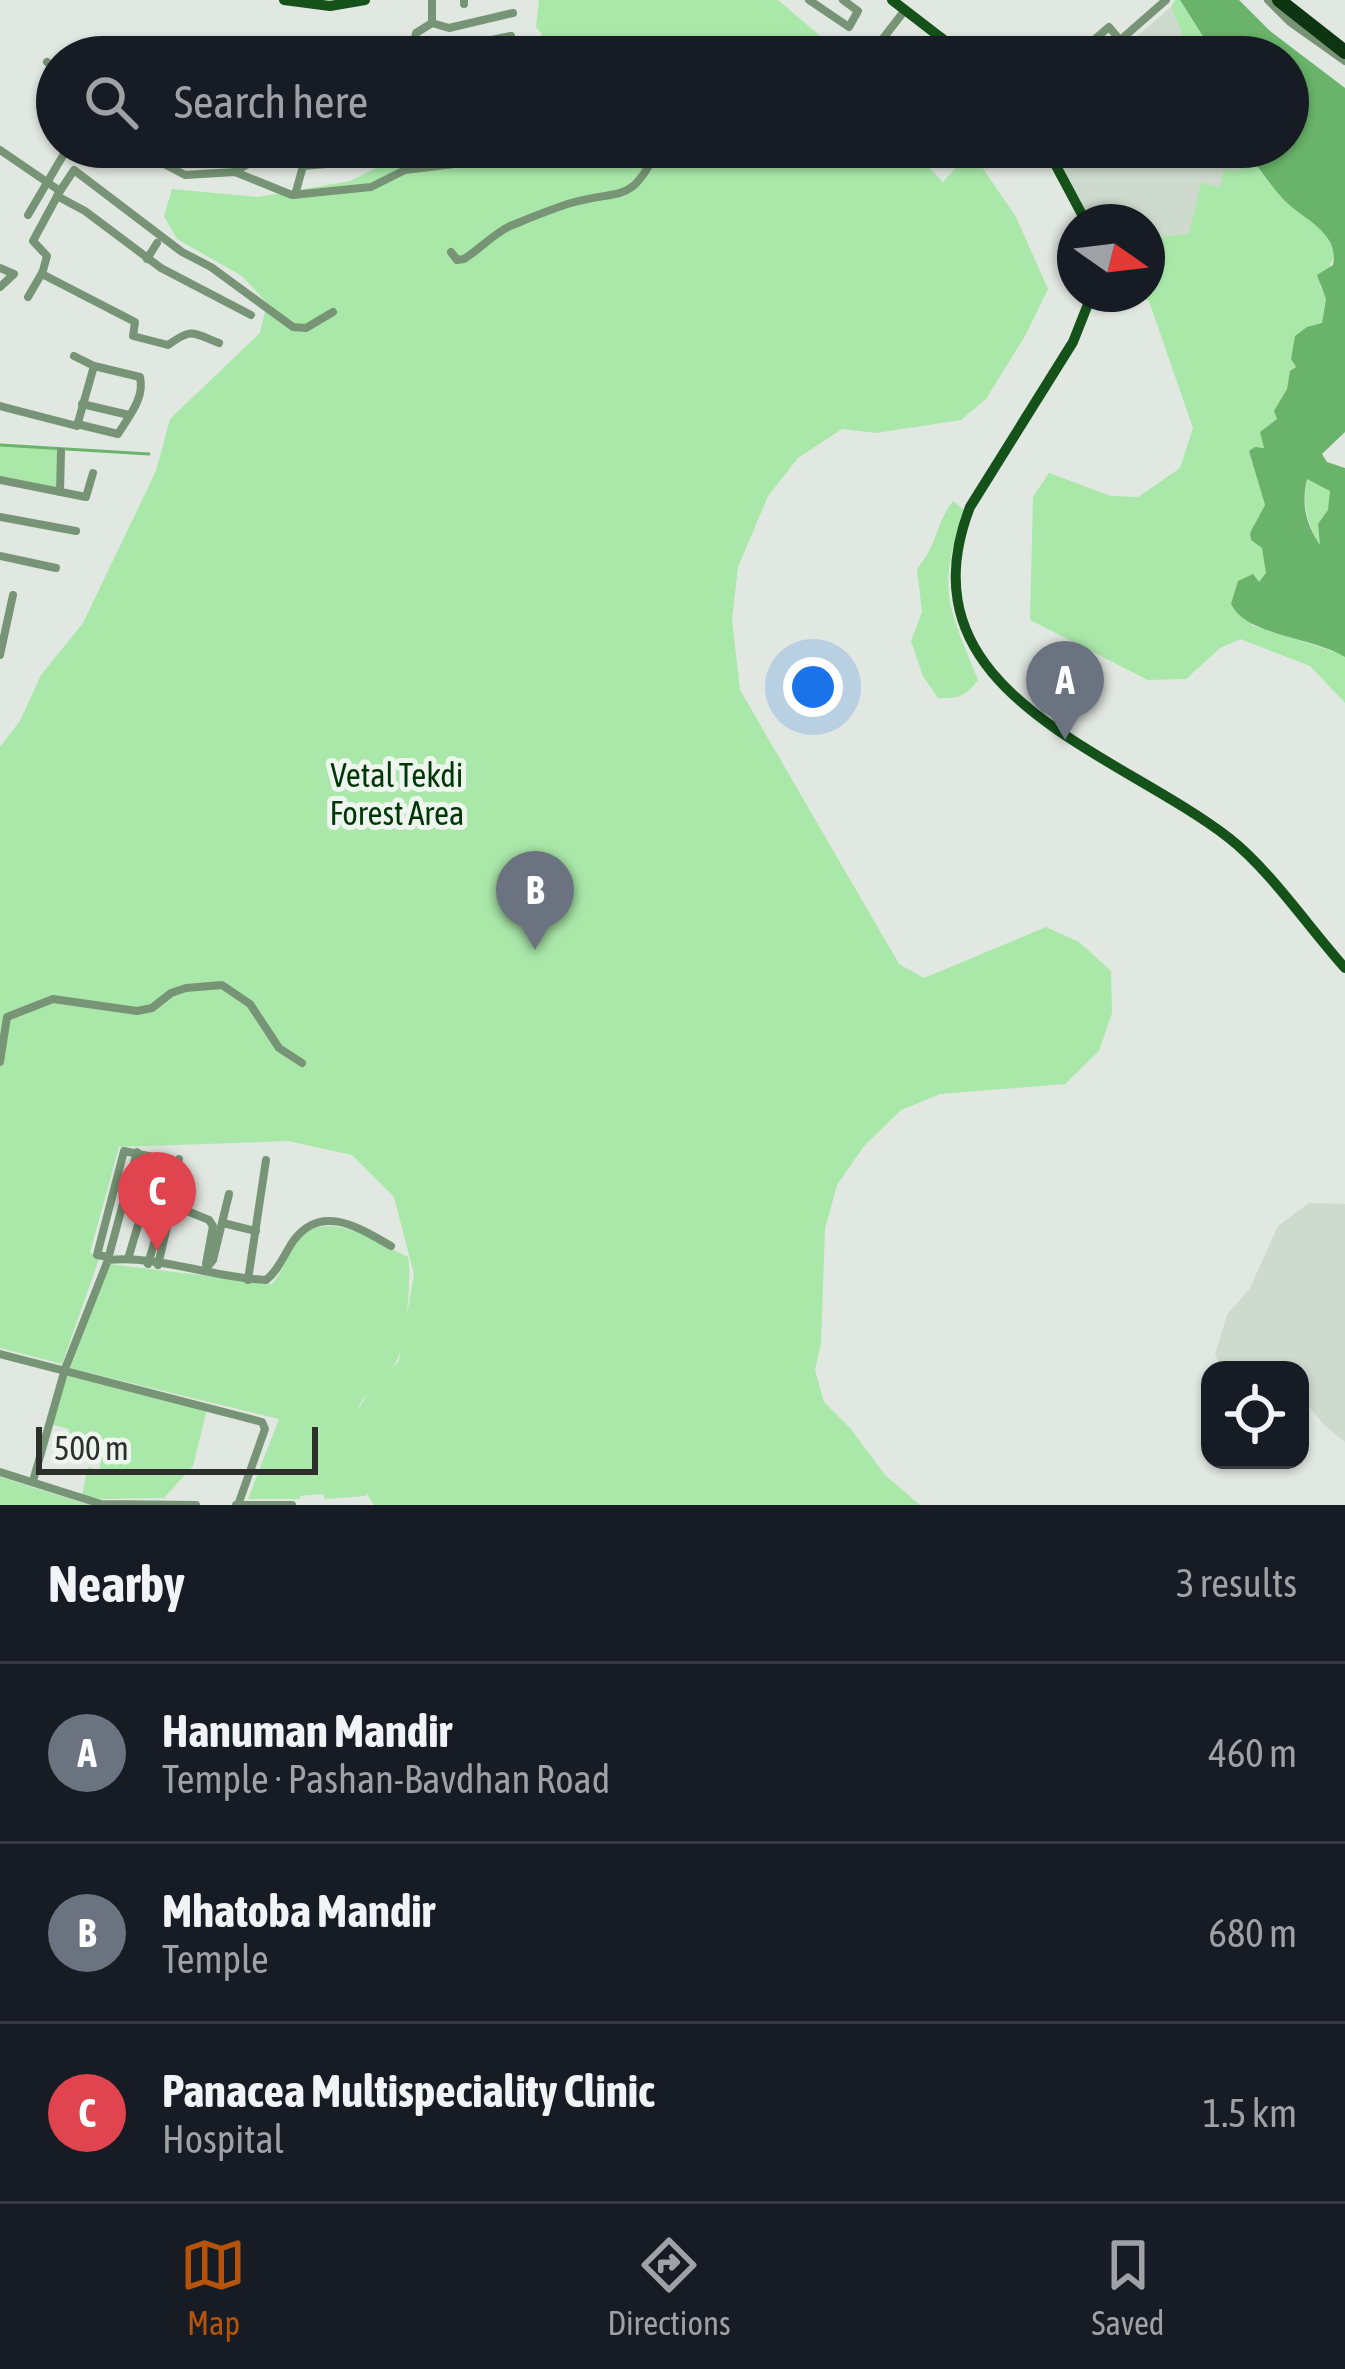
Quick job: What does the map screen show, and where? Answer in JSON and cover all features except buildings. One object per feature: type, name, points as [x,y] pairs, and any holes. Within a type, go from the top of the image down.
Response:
[{"type":"highway","points":[[1279,0],[1345,57]]},
{"type":"highway","points":[[1291,0],[1345,42]]},
{"type":"main road","points":[[284,0],[329,6],[365,0]]},
{"type":"main road","points":[[892,0],[939,36]]},
{"type":"main road","points":[[1057,168],[1076,204]]},
{"type":"main road","points":[[1085,312],[1073,342],[986,479],[959,540],[954,578],[960,615],[974,651],[995,680],[1023,705],[1231,839],[1345,968]]},
{"type":"street","points":[[432,0],[432,23]]},
{"type":"street","points":[[808,0],[848,27],[859,11],[843,0]]},
{"type":"street","points":[[1125,36],[1166,0]]},
{"type":"street","points":[[1268,0],[1290,22],[1345,57]]},
{"type":"street","points":[[885,36],[905,10]]},
{"type":"street","points":[[416,36],[432,23],[449,28],[513,14]]},
{"type":"street","points":[[0,150],[147,259],[251,315]]},
{"type":"street","points":[[28,215],[56,168]]},
{"type":"street","points":[[173,168],[189,176],[235,172],[295,195],[371,187],[420,168]]},
{"type":"street","points":[[235,172],[242,168]]},
{"type":"street","points":[[295,195],[303,168]]},
{"type":"street","points":[[451,252],[457,260],[464,259],[499,232],[542,213],[570,203],[618,196],[647,168]]},
{"type":"street","points":[[28,297],[47,256],[33,242],[74,170],[170,244],[211,267],[293,326],[305,328],[333,312]]},
{"type":"street","points":[[147,259],[157,244]]},
{"type":"street","points":[[0,268],[14,275],[0,287]]},
{"type":"street","points":[[42,273],[135,322],[133,337],[142,341],[168,345],[190,332],[219,343]]},
{"type":"street","points":[[0,406],[118,434],[142,393],[140,377],[74,356]]},
{"type":"street","points":[[77,425],[94,366]]},
{"type":"street","points":[[82,404],[129,415]]},
{"type":"street","points":[[60,492],[61,452]]},
{"type":"street","points":[[0,480],[87,496],[93,472]]},
{"type":"street","points":[[0,517],[76,531]]},
{"type":"street","points":[[0,556],[56,568]]},
{"type":"street","points":[[0,655],[14,595]]},
{"type":"street","points":[[0,1062],[7,1017],[40,1002],[64,999],[137,1011],[152,1008],[171,993],[214,984],[229,986],[250,1004],[270,1037],[302,1063]]},
{"type":"street","points":[[33,1481],[65,1369],[108,1259],[137,1152],[158,1158],[128,1259]]},
{"type":"street","points":[[153,1264],[179,1159]]},
{"type":"street","points":[[248,1280],[266,1160]]},
{"type":"street","points":[[204,1271],[213,1260],[229,1194]]},
{"type":"street","points":[[187,1211],[213,1226],[204,1271]]},
{"type":"street","points":[[153,1264],[170,1219]]},
{"type":"street","points":[[108,1259],[248,1280],[270,1279],[295,1238],[319,1221],[339,1221],[391,1246]]},
{"type":"street","points":[[223,1223],[256,1231]]},
{"type":"street","points":[[0,1354],[262,1422],[265,1429],[242,1505],[292,1505]]},
{"type":"street","points":[[0,1472],[101,1504],[196,1505]]},
{"type":"shaded area","points":[[1180,0],[1239,0],[1277,36],[1203,36]]},
{"type":"shaded area","points":[[1171,7],[1183,36],[1137,36]]},
{"type":"shaded area","points":[[1309,61],[1345,88],[1345,432],[1322,454],[1327,462],[1345,468],[1345,657],[1265,630],[1239,615],[1231,604],[1238,581],[1253,574],[1259,582],[1266,573],[1262,548],[1250,533],[1265,505],[1249,451],[1264,448],[1260,432],[1277,419],[1274,411],[1296,367],[1291,359],[1295,336],[1322,323],[1326,299],[1317,275],[1333,265],[1334,254],[1325,235],[1283,199],[1258,168],[1309,168]],"holes":[[[1307,479],[1330,491],[1328,510],[1318,524],[1320,545],[1306,514]]]},
{"type":"shaded area","points":[[1062,168],[1239,168],[1241,172],[1220,189],[1189,235],[1165,237],[1165,204],[1081,204]]},
{"type":"shaded area","points":[[1309,1203],[1345,1204],[1345,1442],[1309,1407],[1309,1361],[1218,1361],[1215,1354],[1227,1315],[1250,1288],[1278,1226]]},
{"type":"green space","points":[[539,0],[778,0],[820,36],[540,36],[536,27]]},
{"type":"green space","points":[[1180,0],[1203,36],[1183,36],[1171,7]]},
{"type":"green space","name":"Vetal Tekdi Forest Area","points":[[376,168],[929,168],[943,182],[956,168],[983,168],[1016,217],[1048,289],[1025,336],[986,399],[961,420],[876,433],[842,429],[798,458],[768,496],[738,567],[732,619],[740,690],[899,964],[924,978],[1046,927],[1079,942],[1111,971],[1112,1013],[1099,1051],[1065,1084],[940,1094],[901,1110],[864,1146],[837,1185],[825,1229],[821,1343],[815,1370],[824,1402],[885,1475],[920,1505],[374,1505],[366,1493],[325,1499],[323,1494],[248,1499],[279,1419],[70,1368],[110,1264],[272,1284],[296,1243],[308,1232],[335,1226],[408,1257],[406,1320],[414,1274],[394,1197],[352,1155],[288,1141],[119,1147],[90,1252],[99,1259],[62,1364],[0,1348],[0,747],[20,721],[41,675],[83,623],[156,471],[170,419],[260,333],[267,303],[242,276],[177,239],[164,216],[172,189],[258,197],[350,181]]},
{"type":"green space","points":[[1258,168],[1282,198],[1325,232],[1335,255],[1320,286],[1326,298],[1322,323],[1295,344],[1291,359],[1296,367],[1290,371],[1287,389],[1275,410],[1277,419],[1260,432],[1264,449],[1249,451],[1265,505],[1250,534],[1262,548],[1267,573],[1259,583],[1251,625],[1342,654],[1345,703],[1310,666],[1240,639],[1220,648],[1186,679],[1148,680],[1030,620],[1033,497],[1049,473],[1111,496],[1138,497],[1180,468],[1193,428],[1153,312],[1165,312],[1165,236],[1189,234],[1201,183],[1220,188],[1224,169]]},
{"type":"green space","points":[[0,445],[59,450],[56,488],[0,476]]},
{"type":"green space","points":[[1307,479],[1330,490],[1329,510],[1318,525],[1321,547],[1307,515]]},
{"type":"green space","points":[[953,501],[964,510],[950,561],[949,597],[978,680],[961,695],[938,698],[923,676],[911,641],[922,612],[917,569]]},
{"type":"green space","points":[[65,1374],[207,1409],[193,1466],[164,1498],[82,1495],[88,1467],[99,1470],[102,1457],[65,1446],[69,1429],[50,1424]]},
{"type":"green space","points":[[0,1477],[89,1505],[0,1505]]},
{"type":"waterway","points":[[0,445],[149,454]]},
{"type":"place","name":"Hanuman Mandir","points":[[1065,740]]},
{"type":"place","name":"Mhatoba Mandir","points":[[535,950]]},
{"type":"place","name":"Panacea Multispeciality Clinic","points":[[157,1251]]}]
